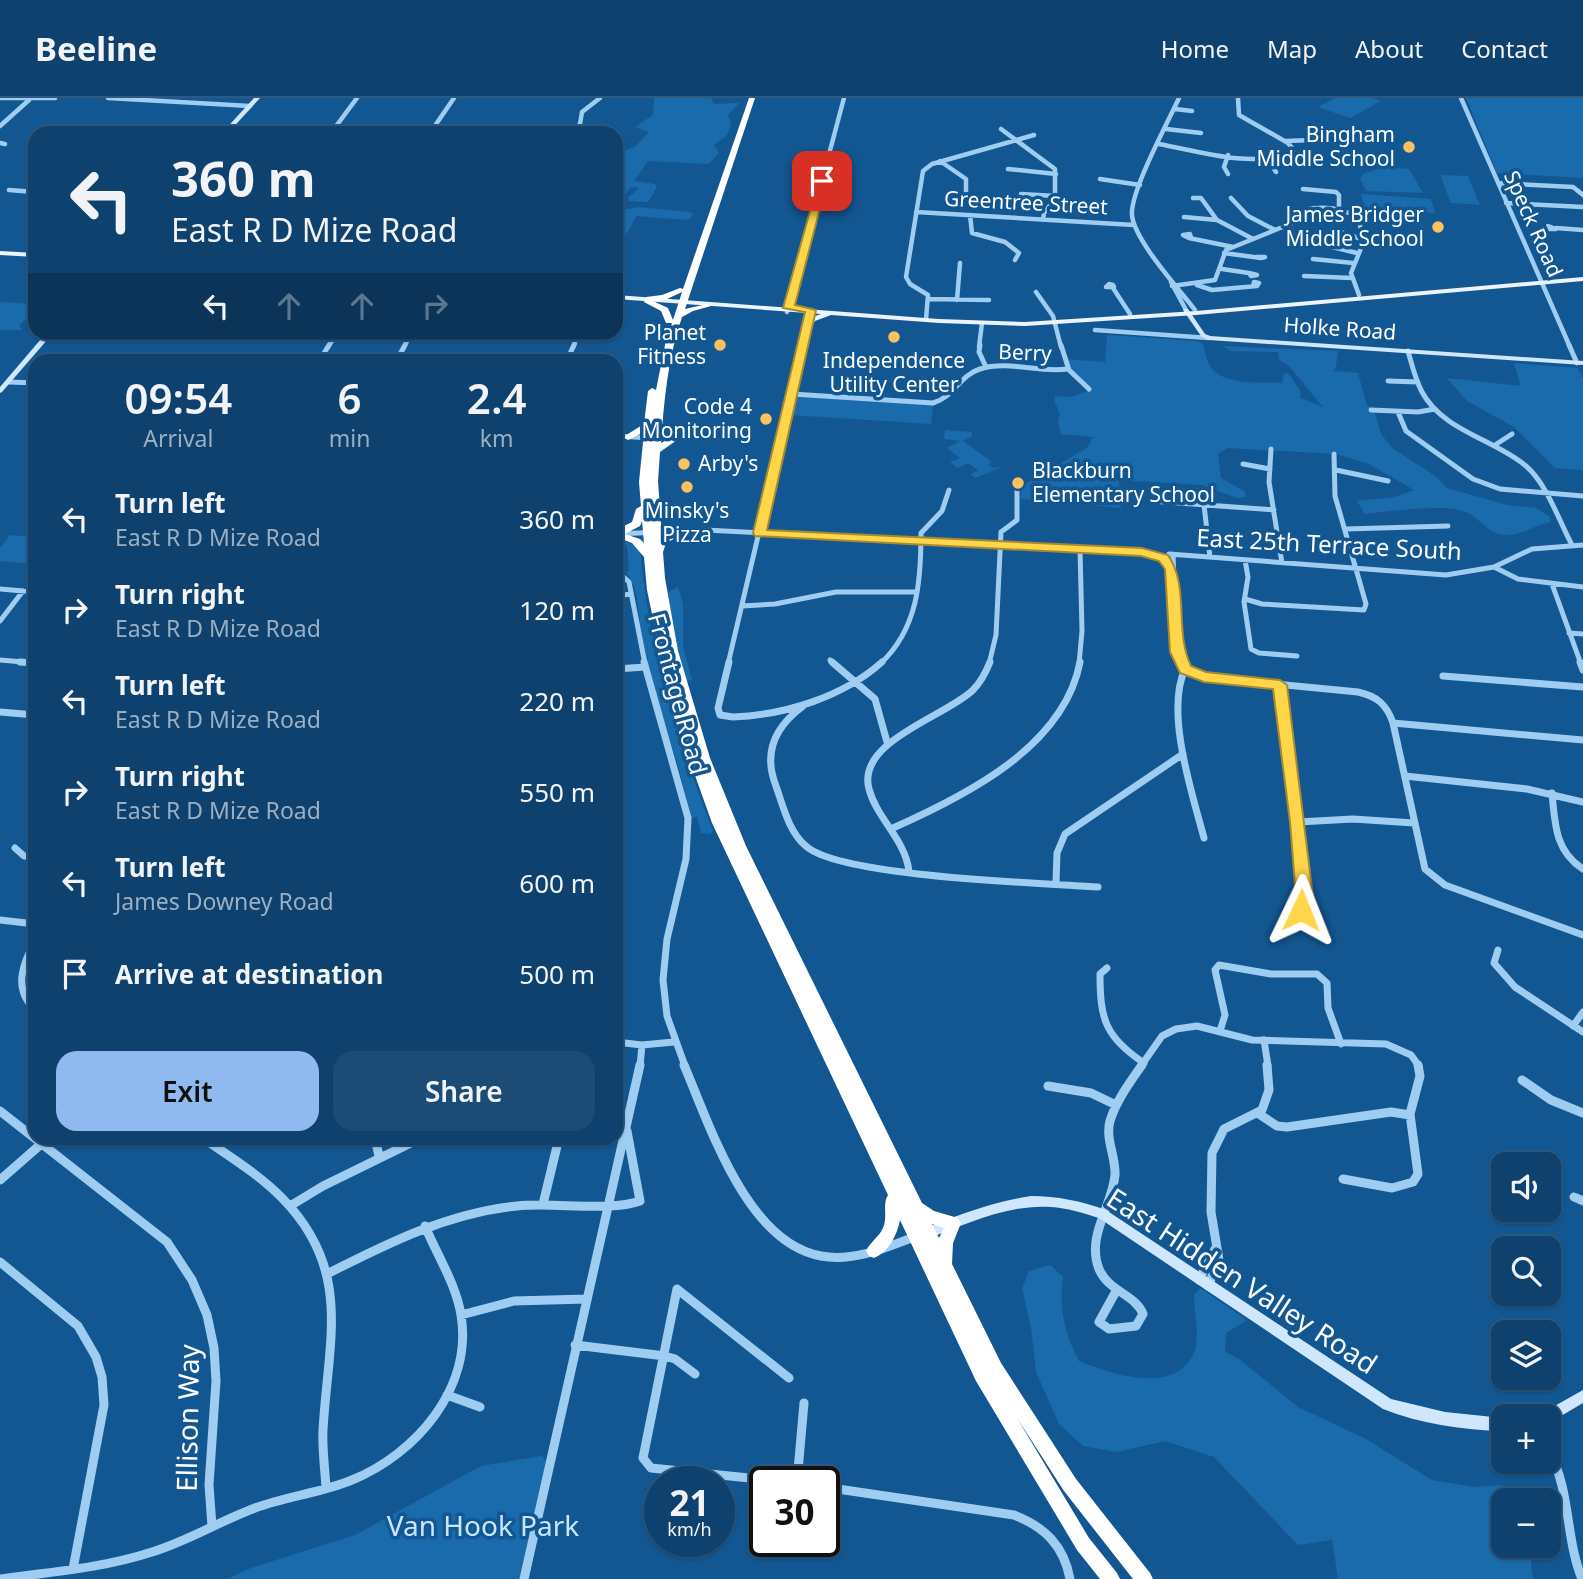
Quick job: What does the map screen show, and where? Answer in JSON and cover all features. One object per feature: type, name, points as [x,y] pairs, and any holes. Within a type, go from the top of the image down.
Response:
[{"type":"highway","points":[[684,289],[745,98]]},
{"type":"highway","points":[[752,98],[658,359],[648,426],[655,451],[652,528],[660,636],[672,688],[718,823],[885,1176],[949,1276],[995,1370],[1030,1426],[1070,1485],[1144,1579]]},
{"type":"highway","points":[[648,300],[684,289]]},
{"type":"highway","points":[[684,289],[706,304]]},
{"type":"highway","points":[[648,300],[674,318]]},
{"type":"highway","points":[[674,318],[706,304]]},
{"type":"highway","points":[[623,530],[639,521],[651,438],[674,318]]},
{"type":"highway","points":[[628,437],[648,426]]},
{"type":"highway","points":[[655,451],[672,440]]},
{"type":"highway","points":[[644,495],[652,528]]},
{"type":"highway","points":[[652,528],[666,526],[685,530]]},
{"type":"highway","points":[[653,558],[663,541],[685,530]]},
{"type":"highway","points":[[623,536],[636,541],[653,558],[673,651],[690,714],[716,792],[915,1207],[921,1235],[989,1387],[1083,1544],[1111,1579]]},
{"type":"highway","points":[[874,1251],[886,1240],[894,1220],[885,1176]]},
{"type":"highway","points":[[915,1207],[931,1217],[953,1223],[944,1251],[949,1276]]},
{"type":"main road","points":[[231,126],[257,98]]},
{"type":"main road","points":[[0,253],[28,255]]},
{"type":"main road","points":[[926,319],[1056,321],[1583,279]]},
{"type":"main road","points":[[623,298],[982,323],[1191,312],[1541,282]]},
{"type":"main road","points":[[788,310],[800,315],[807,327],[812,320],[828,314]]},
{"type":"main road","points":[[811,311],[849,314]]},
{"type":"main road","points":[[1191,312],[1203,335],[1209,338]]},
{"type":"main road","name":"Holke Road","points":[[1209,338],[1580,363]]},
{"type":"main road","points":[[33,354],[44,340]]},
{"type":"main road","points":[[0,391],[28,359]]},
{"type":"main road","name":"East Hidden Valley Road","points":[[921,1235],[1002,1206],[1036,1199],[1079,1205],[1102,1214],[1388,1404],[1450,1421],[1491,1424]]},
{"type":"main road","points":[[1561,1410],[1583,1396]]},
{"type":"street","points":[[0,98],[55,98]]},
{"type":"street","points":[[108,98],[250,106]]},
{"type":"street","points":[[336,126],[357,98]]},
{"type":"street","points":[[435,126],[454,98]]},
{"type":"street","points":[[578,126],[582,112],[599,98]]},
{"type":"street","points":[[788,310],[844,98]]},
{"type":"street","points":[[1179,98],[1133,204],[1134,225],[1150,253],[1179,285],[1191,312]]},
{"type":"street","points":[[1238,98],[1237,110],[1242,119],[1285,141],[1314,140]]},
{"type":"street","name":"Speck Road","points":[[1461,98],[1541,282],[1580,363]]},
{"type":"street","points":[[0,126],[29,100]]},
{"type":"street","points":[[1175,109],[1192,111]]},
{"type":"street","points":[[1001,129],[1052,165],[1056,174],[1055,196],[1043,220]]},
{"type":"street","points":[[1166,129],[1200,133]]},
{"type":"street","points":[[989,300],[929,299],[906,277],[923,172],[928,166],[940,161],[1034,135]]},
{"type":"street","points":[[1285,141],[1291,152],[1322,164]]},
{"type":"street","points":[[1159,145],[1267,158],[1285,156],[1291,152]]},
{"type":"street","points":[[1228,155],[1224,167],[1228,174]]},
{"type":"street","points":[[1267,158],[1276,172]]},
{"type":"street","points":[[940,161],[966,179],[966,194]]},
{"type":"street","points":[[1008,169],[1056,174]]},
{"type":"street","points":[[1100,179],[1140,185]]},
{"type":"street","points":[[1498,183],[1577,188],[1583,195]]},
{"type":"street","points":[[1303,189],[1336,192],[1339,195],[1339,209]]},
{"type":"street","points":[[9,191],[28,192]]},
{"type":"street","points":[[1021,194],[1055,196]]},
{"type":"street","points":[[1231,198],[1248,216],[1275,230]]},
{"type":"street","points":[[1202,199],[1217,220]]},
{"type":"street","points":[[1506,203],[1583,207]]},
{"type":"street","points":[[1223,253],[1295,222],[1306,209],[1339,209],[1358,218],[1364,240],[1353,263],[1352,278],[1359,295]]},
{"type":"street","name":"Greentree Street","points":[[916,212],[1134,225]]},
{"type":"street","points":[[970,215],[972,233],[1012,245],[1019,253],[1015,260]]},
{"type":"street","points":[[1194,218],[1217,220],[1253,239]]},
{"type":"street","points":[[1556,228],[1583,230]]},
{"type":"street","points":[[1332,229],[1364,240]]},
{"type":"street","points":[[1191,238],[1233,247]]},
{"type":"street","points":[[1316,243],[1357,253]]},
{"type":"street","points":[[1172,286],[1215,280],[1222,269],[1223,253]]},
{"type":"street","points":[[1223,253],[1257,257]]},
{"type":"street","points":[[1313,259],[1353,263]]},
{"type":"street","points":[[957,300],[960,263]]},
{"type":"street","points":[[1222,269],[1249,272]]},
{"type":"street","points":[[1304,276],[1352,278]]},
{"type":"street","points":[[1171,277],[1172,286],[1191,312]]},
{"type":"street","points":[[1197,284],[1212,290],[1253,286]]},
{"type":"street","points":[[1113,288],[1130,314]]},
{"type":"street","points":[[1036,292],[1056,321],[1059,352],[1067,369],[1089,389]]},
{"type":"street","points":[[926,319],[929,299]]},
{"type":"street","points":[[811,311],[718,708],[720,715],[727,717],[805,704],[856,682],[884,661],[898,645],[911,622],[921,533],[926,525],[941,516],[947,505],[949,490]]},
{"type":"street","points":[[982,323],[979,352],[985,367]]},
{"type":"street","name":"Holke Road","points":[[1095,330],[1209,338]]},
{"type":"street","points":[[1408,351],[1418,382],[1435,409],[1527,467],[1545,493],[1572,545]]},
{"type":"street","name":"Berry","points":[[792,394],[940,402],[954,394],[968,374],[985,367],[1067,369]]},
{"type":"street","points":[[1388,380],[1418,382]]},
{"type":"street","points":[[9,382],[28,383]]},
{"type":"street","points":[[1371,410],[1398,412],[1435,409]]},
{"type":"street","points":[[1398,412],[1406,431],[1466,474],[1492,487],[1583,496]]},
{"type":"street","points":[[1495,445],[1512,434]]},
{"type":"street","points":[[623,437],[651,438]]},
{"type":"street","points":[[1271,449],[1270,469],[1282,562]]},
{"type":"street","points":[[1245,599],[1262,604],[1364,610],[1366,604],[1335,496],[1334,454]]},
{"type":"street","points":[[1243,464],[1270,469]]},
{"type":"street","points":[[1336,470],[1388,481]]},
{"type":"street","points":[[909,871],[906,855],[866,778],[870,761],[887,742],[955,705],[975,688],[985,673],[992,657],[996,625],[1001,532],[1017,520],[1017,485]]},
{"type":"street","points":[[1151,501],[1274,510]]},
{"type":"street","points":[[1204,505],[1210,557]]},
{"type":"street","points":[[1346,529],[1448,526]]},
{"type":"street","points":[[623,533],[652,528]]},
{"type":"street","name":"East 25th Terrace South","points":[[685,530],[1172,554],[1446,575],[1494,567],[1512,556],[1532,549],[1583,545]]},
{"type":"street","points":[[893,828],[919,817],[1028,747],[1054,720],[1067,701],[1076,679],[1080,655],[1080,549]]},
{"type":"street","points":[[1150,553],[1168,561],[1171,569]]},
{"type":"street","points":[[1172,554],[1177,652],[1185,669],[1204,677],[1371,694],[1387,706],[1393,723],[1425,869],[1434,878],[1583,935]]},
{"type":"street","points":[[1245,560],[1248,577],[1245,599],[1251,649],[1259,653],[1297,656]]},
{"type":"street","points":[[1494,567],[1514,578],[1583,587]]},
{"type":"street","name":"Frontage Road","points":[[623,576],[629,582],[645,667],[661,729],[684,793],[688,834],[664,962],[668,1020],[674,1042]]},
{"type":"street","points":[[1552,584],[1583,670]]},
{"type":"street","points":[[0,589],[28,591]]},
{"type":"street","points":[[0,621],[23,591]]},
{"type":"street","points":[[742,606],[775,604],[836,592],[916,592]]},
{"type":"street","points":[[623,595],[631,594]]},
{"type":"street","points":[[1570,633],[1583,635]]},
{"type":"street","points":[[0,660],[28,662]]},
{"type":"street","points":[[830,660],[875,699],[887,742]]},
{"type":"street","points":[[623,669],[645,667]]},
{"type":"street","points":[[1185,669],[1177,684],[1184,754],[1204,838]]},
{"type":"street","points":[[1443,676],[1583,687]]},
{"type":"street","points":[[1280,685],[1298,822],[1305,897],[1301,910]]},
{"type":"street","points":[[805,704],[783,726],[772,744],[767,764],[799,838],[811,850],[832,860],[909,871],[1098,887]]},
{"type":"street","points":[[0,712],[28,714]]},
{"type":"street","points":[[1393,723],[1583,740]]},
{"type":"street","points":[[1056,883],[1057,853],[1065,834],[1184,754]]},
{"type":"street","points":[[1405,776],[1552,793],[1583,802]]},
{"type":"street","points":[[1552,793],[1558,846],[1570,861],[1583,869]]},
{"type":"street","points":[[1298,822],[1353,819],[1414,823]]},
{"type":"street","points":[[15,848],[28,856]]},
{"type":"street","points":[[0,920],[28,923]]},
{"type":"street","points":[[1498,950],[1494,962],[1504,977],[1583,1032]]},
{"type":"street","points":[[28,955],[21,969],[19,984],[23,998],[28,1003]]},
{"type":"street","points":[[1220,1031],[1225,1015],[1215,970],[1219,965],[1271,974],[1312,973],[1322,976],[1327,983],[1328,1007],[1341,1044]]},
{"type":"street","points":[[1107,968],[1100,974],[1103,1023],[1110,1038],[1144,1063]]},
{"type":"street","points":[[1573,1026],[1583,1012]]},
{"type":"street","points":[[1115,1293],[1099,1322],[1110,1329],[1136,1326],[1143,1314],[1140,1306],[1115,1293],[1101,1276],[1096,1264],[1102,1214],[1115,1173],[1109,1130],[1116,1105],[1158,1039],[1168,1030],[1199,1026],[1230,1036],[1264,1040],[1389,1044],[1412,1056],[1421,1071],[1421,1084],[1409,1115],[1420,1164],[1414,1182],[1396,1189],[1343,1179]]},
{"type":"street","points":[[1204,1283],[1219,1265],[1215,1249],[1211,1166],[1214,1142],[1228,1127],[1259,1114],[1267,1097],[1264,1040]]},
{"type":"street","points":[[623,1043],[642,1045],[674,1042],[747,1202],[770,1231],[792,1246],[818,1255],[852,1256],[921,1235]]},
{"type":"street","points":[[623,1141],[642,1045]]},
{"type":"street","points":[[1522,1080],[1551,1100],[1583,1113]]},
{"type":"street","points":[[1048,1086],[1091,1093],[1116,1105]]},
{"type":"street","name":"Ellison Way","points":[[0,1111],[28,1130]]},
{"type":"street","points":[[1259,1114],[1278,1126],[1287,1127],[1391,1112],[1409,1115]]},
{"type":"street","points":[[327,1273],[425,1226],[479,1212],[543,1204],[608,1206],[640,1201],[626,1128]]},
{"type":"street","points":[[0,1180],[39,1145]]},
{"type":"street","name":"Ellison Way","points":[[49,1145],[167,1242],[186,1266],[208,1310],[218,1368],[208,1464],[212,1526]]},
{"type":"street","points":[[213,1145],[265,1182],[290,1206],[308,1230],[327,1273],[335,1311],[323,1430],[326,1488]]},
{"type":"street","points":[[377,1145],[379,1156]]},
{"type":"street","points":[[290,1206],[379,1156],[405,1145]]},
{"type":"street","points":[[543,1204],[557,1145]]},
{"type":"street","points":[[524,1579],[622,1145]]},
{"type":"street","points":[[0,1579],[74,1569],[153,1552],[257,1507],[369,1473],[399,1454],[426,1427],[447,1395],[461,1351],[461,1315],[454,1291],[425,1226]]},
{"type":"street","points":[[0,1262],[78,1326],[96,1357],[102,1377],[104,1405],[74,1569]]},
{"type":"street","points":[[749,1478],[645,1464],[643,1458],[677,1289],[789,1377]]},
{"type":"street","points":[[461,1315],[514,1301],[587,1298]]},
{"type":"street","points":[[575,1345],[665,1356],[675,1359],[695,1374]]},
{"type":"street","points":[[447,1395],[480,1407]]},
{"type":"street","points":[[798,1466],[804,1403]]},
{"type":"street","points":[[1561,1474],[1572,1544],[1582,1579]]},
{"type":"street","points":[[840,1489],[1014,1515],[1030,1520],[1051,1536],[1059,1547],[1070,1579]]},
{"type":"green space","points":[[654,98],[711,98],[714,104],[739,103],[728,115],[731,125],[727,135],[714,145],[719,153],[709,164],[648,161],[634,181],[655,184],[657,187],[648,202],[629,201],[628,198],[639,188],[631,187],[623,195],[623,151],[635,147],[649,132],[635,127],[653,115]]},
{"type":"green space","points":[[1335,98],[1372,98],[1381,101],[1350,118],[1318,107]]},
{"type":"green space","points":[[1466,98],[1583,98],[1583,178],[1497,173]]},
{"type":"green space","points":[[1383,167],[1409,169],[1423,193],[1366,191],[1360,179],[1363,174]]},
{"type":"green space","points":[[1440,175],[1468,176],[1480,205],[1451,203]]},
{"type":"green space","points":[[1361,194],[1431,199],[1435,213],[1365,208]]},
{"type":"green space","points":[[639,207],[694,214],[688,220],[636,216],[628,232],[623,235],[623,210]]},
{"type":"green space","points":[[0,302],[28,304],[28,316],[19,326],[22,330],[0,330]]},
{"type":"green space","points":[[1107,335],[1197,341],[1203,344],[1210,366],[1223,377],[1243,382],[1282,383],[1284,373],[1288,373],[1301,392],[1300,398],[1323,407],[1289,366],[1279,360],[1278,352],[1230,351],[1223,346],[1338,351],[1333,371],[1358,373],[1367,406],[1373,407],[1381,434],[1392,448],[1437,477],[1447,488],[1507,505],[1536,508],[1550,517],[1551,522],[1505,535],[1493,532],[1469,513],[1454,509],[1415,509],[1365,514],[1357,501],[1395,497],[1414,490],[1369,464],[1336,454],[1227,448],[1218,454],[1221,478],[1244,491],[1246,497],[1237,498],[1202,485],[1119,480],[1121,508],[1020,499],[1023,485],[1087,448],[1093,437],[1061,434],[1058,422],[1060,413],[1054,401],[1055,396],[1072,397],[1092,389],[1077,378],[1064,359],[1105,362]]},
{"type":"green space","points":[[1514,363],[1578,368],[1583,379],[1583,470],[1555,468],[1514,427],[1467,401],[1447,378],[1521,386]]},
{"type":"green space","points":[[799,397],[933,405],[931,424],[791,415],[794,400]]},
{"type":"green space","points":[[945,430],[972,432],[972,436],[963,441],[992,462],[988,464],[992,468],[1004,466],[975,478],[971,475],[978,470],[968,463],[958,468],[950,462],[960,458],[947,448],[960,441],[944,439]]},
{"type":"green space","points":[[10,535],[28,536],[28,563],[0,561],[0,548]]},
{"type":"green space","points":[[623,541],[640,547],[657,656],[676,727],[713,831],[710,834],[701,833],[697,816],[690,820],[680,773],[646,657],[633,584],[625,572],[629,571],[627,547]]},
{"type":"green space","points":[[678,587],[683,604],[683,647],[692,680],[686,681],[674,641],[668,592]]},
{"type":"green space","points":[[1050,1265],[1063,1277],[1064,1320],[1079,1361],[1107,1371],[1140,1378],[1171,1375],[1183,1368],[1193,1355],[1197,1334],[1194,1295],[1200,1288],[1247,1320],[1226,1333],[1225,1352],[1239,1359],[1298,1407],[1366,1439],[1432,1480],[1474,1487],[1501,1485],[1504,1488],[1491,1488],[1491,1558],[1531,1558],[1533,1579],[1338,1579],[1332,1540],[1298,1545],[1214,1457],[1165,1441],[1117,1452],[1083,1446],[1059,1424],[1036,1372],[1031,1327],[1022,1288],[1029,1271]]},
{"type":"green space","name":"Van Hook Park","points":[[542,1456],[549,1465],[529,1579],[227,1579],[251,1568],[355,1535],[481,1466]]},
{"type":"place","name":"Bingham Middle School","points":[[1409,147]]},
{"type":"place","name":"James Bridger Middle School","points":[[1438,227]]},
{"type":"place","name":"Independence Utility Center","points":[[894,337]]},
{"type":"place","name":"Planet Fitness","points":[[720,345]]},
{"type":"place","name":"Code 4 Monitoring","points":[[766,419]]},
{"type":"place","name":"Arby's","points":[[684,464]]},
{"type":"place","name":"Blackburn Elementary School","points":[[1018,483]]},
{"type":"place","name":"Minsky's Pizza","points":[[687,487]]},
{"type":"route","points":[[822,181],[789,308],[811,310],[760,533],[1142,552],[1158,555],[1168,561],[1171,569],[1177,652],[1185,669],[1204,677],[1280,685],[1305,897],[1301,910]]}]
